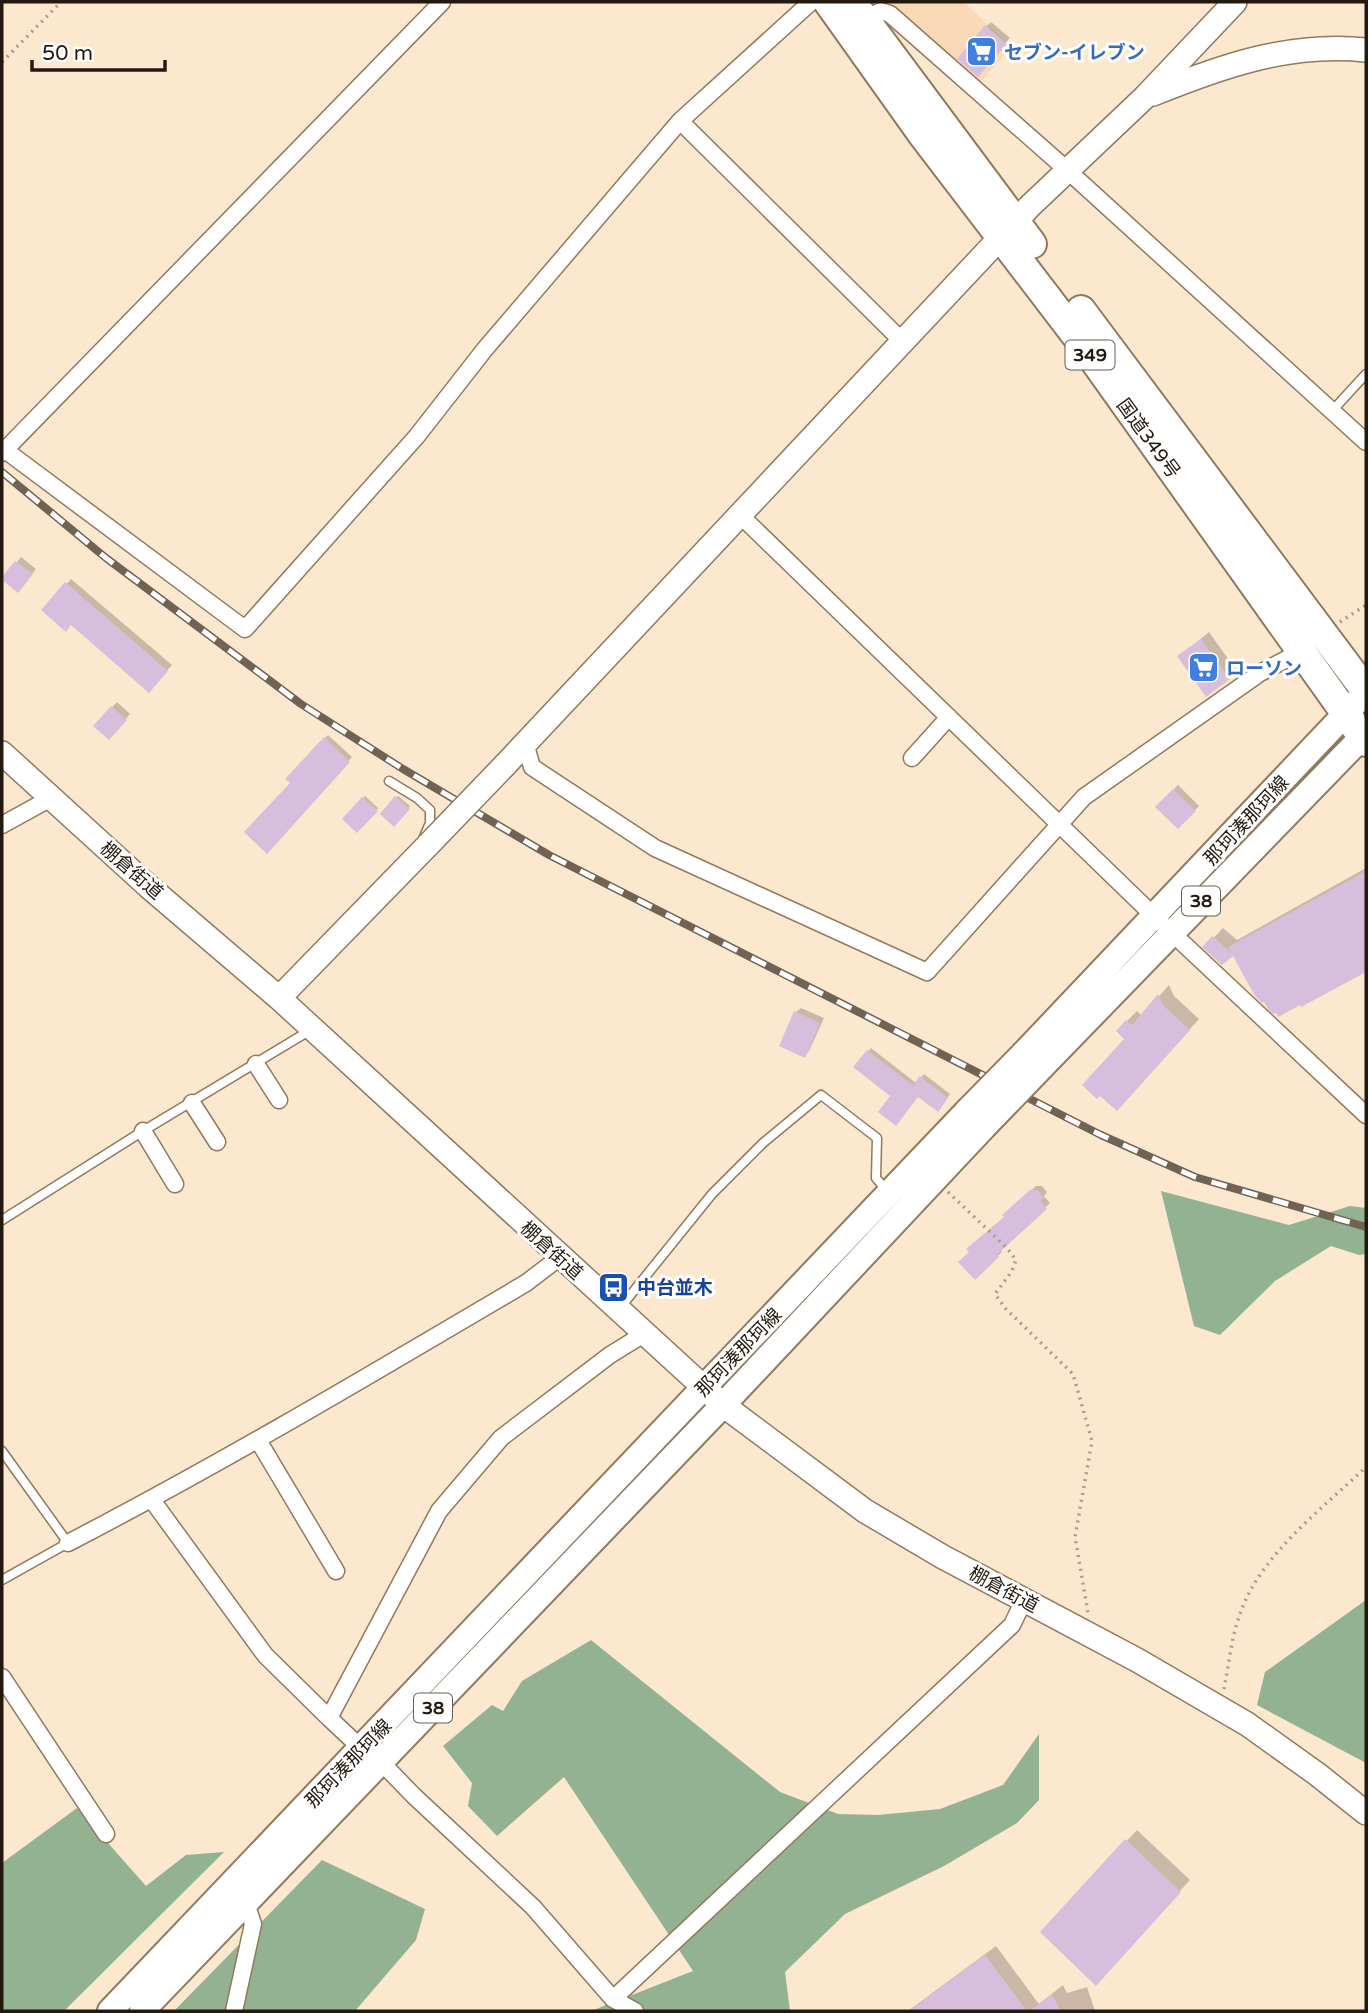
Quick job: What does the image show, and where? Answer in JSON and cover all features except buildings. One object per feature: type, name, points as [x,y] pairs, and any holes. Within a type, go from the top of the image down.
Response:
[{"type":"highway","name":"国道349号","points":[[828,2],[922,134],[1009,230],[1323,632],[1366,691]]},
{"type":"highway","name":"国道349号","points":[[859,10],[1009,230],[1081,342],[1345,714],[1365,737]]},
{"type":"main road","name":"那珂湊那珂線","points":[[1163,925],[1366,691]]},
{"type":"main road","name":"那珂湊那珂線","points":[[110,2011],[723,1405],[976,1119],[1163,925],[1365,737]]},
{"type":"main road","name":"那珂湊那珂線","points":[[142,2011],[246,1903],[371,1755],[703,1388],[889,1193],[976,1119]]},
{"type":"street","points":[[442,2],[3,451],[245,629],[416,436],[485,349],[680,121],[811,2]]},
{"type":"street","points":[[279,998],[505,765],[1066,169],[1145,97],[1235,2]]},
{"type":"street","points":[[859,10],[890,14],[1066,169],[1366,442]]},
{"type":"street","points":[[1145,97],[1211,71],[1263,56],[1306,48],[1342,47],[1366,50]]},
{"type":"street","points":[[680,121],[903,342]]},
{"type":"street","points":[[740,515],[1163,925],[1366,1115]]},
{"type":"street","points":[[525,743],[532,767],[655,848],[927,972],[1084,797],[1261,673],[1302,651]]},
{"type":"street","points":[[912,758],[949,717]]},
{"type":"street","name":"棚倉街道","points":[[2,753],[148,886],[279,998],[723,1405],[865,1511],[1247,1724],[1366,1813]]},
{"type":"street","points":[[2,825],[51,798]]},
{"type":"street","points":[[256,1064],[279,1100]]},
{"type":"street","points":[[192,1103],[217,1142]]},
{"type":"street","points":[[143,1131],[175,1184]]},
{"type":"street","points":[[68,1543],[152,1500],[258,1440],[526,1283],[560,1257]]},
{"type":"street","points":[[329,1718],[439,1511],[501,1438],[610,1355],[643,1334]]},
{"type":"street","points":[[258,1440],[335,1571]]},
{"type":"street","points":[[152,1500],[265,1655],[533,1907],[613,1999],[635,2011]]},
{"type":"street","points":[[613,1999],[1012,1625],[1024,1600]]},
{"type":"street","points":[[2,1677],[106,1834]]},
{"type":"street","points":[[234,2011],[253,1924],[246,1903]]},
{"type":"lane","points":[[1332,411],[1366,374]]},
{"type":"lane","points":[[389,781],[417,798],[430,810],[430,823],[423,850]]},
{"type":"lane","points":[[2,1220],[313,1029]]},
{"type":"lane","points":[[618,1310],[712,1194],[762,1143],[821,1095],[877,1138],[876,1178],[889,1193]]},
{"type":"lane","points":[[2,1451],[68,1543],[2,1580]]},
{"type":"path","points":[[2,62],[61,2]]},
{"type":"path","points":[[1323,632],[1366,605]]},
{"type":"path","points":[[952,1195],[1007,1248],[1016,1261],[995,1294],[1006,1309],[1073,1374],[1092,1441],[1075,1537],[1089,1610],[1086,1633]]},
{"type":"path","points":[[1220,1708],[1240,1614],[1262,1570],[1366,1467]]},
{"type":"shaded area","points":[[861,2],[964,2],[1011,47],[977,86],[879,3],[866,8]]},
{"type":"green space","points":[[1161,1191],[1289,1225],[1350,1206],[1366,1208],[1366,1254],[1359,1255],[1331,1246],[1275,1281],[1220,1335],[1194,1326]]},
{"type":"green space","points":[[1366,1600],[1366,1763],[1257,1705],[1265,1672]]},
{"type":"green space","points":[[591,1640],[780,1792],[838,1814],[878,1815],[940,1809],[1003,1785],[1039,1734],[1039,1800],[1017,1823],[944,1866],[845,1914],[785,1972],[790,2011],[591,2011],[693,1971],[564,1777],[497,1836],[468,1806],[472,1783],[443,1746],[492,1705],[503,1711],[522,1681]]},
{"type":"green space","points":[[77,1808],[146,1886],[186,1855],[224,1852],[64,2011],[2,2011],[2,1863]]},
{"type":"green space","points":[[322,1860],[425,1909],[416,1940],[355,2011],[174,2011]]},
{"type":"railway","points":[[2,472],[106,558],[301,704],[403,769],[549,855],[1101,1135],[1195,1177],[1366,1227]]},
{"type":"place","name":"セブン-イレブン","points":[[981,52]]},
{"type":"place","name":"ローソン","points":[[1203,668]]},
{"type":"place","name":"中台並木","points":[[614,1287]]}]
